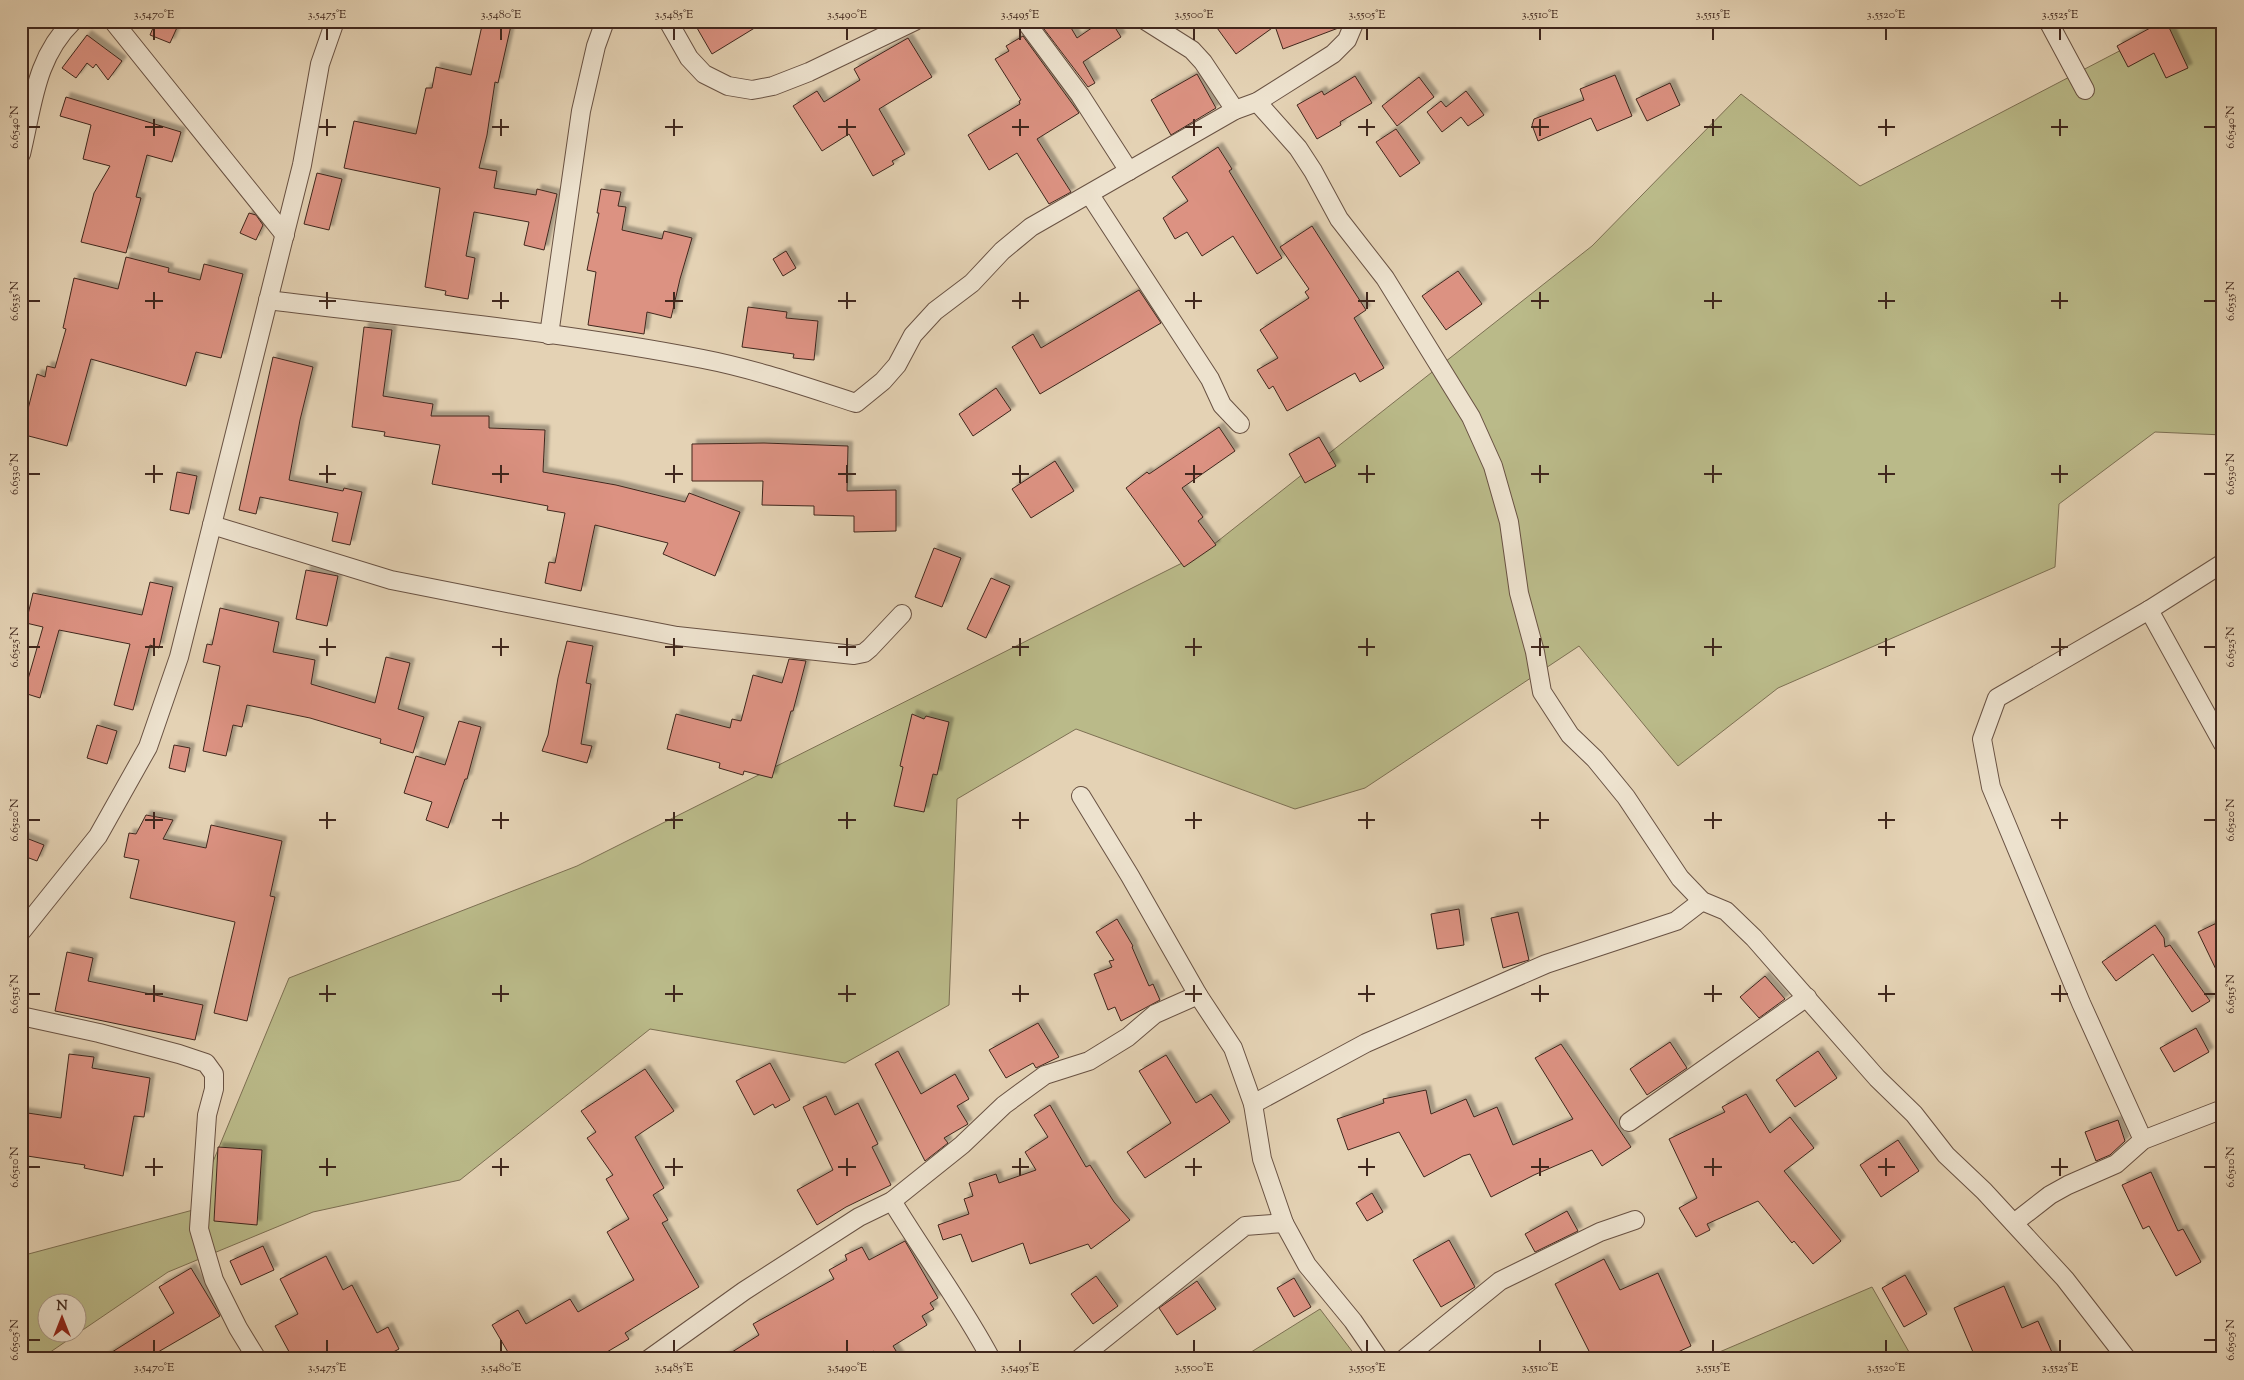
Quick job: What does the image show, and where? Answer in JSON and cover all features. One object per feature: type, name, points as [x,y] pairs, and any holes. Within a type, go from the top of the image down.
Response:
[{"type":"street","points":[[21,154],[37,82],[44,62],[60,34],[73,21]]},
{"type":"street","points":[[113,21],[285,236]]},
{"type":"street","points":[[21,932],[98,836],[148,747],[179,657],[302,166],[320,64],[335,21]]},
{"type":"street","points":[[549,335],[581,111],[596,46],[605,21]]},
{"type":"street","points":[[668,21],[689,58],[704,74],[728,86],[752,90],[773,86],[809,72],[915,21]]},
{"type":"street","points":[[1025,21],[1080,95],[1129,171]]},
{"type":"street","points":[[1146,21],[1192,50],[1235,110]]},
{"type":"street","points":[[268,300],[549,335],[704,359],[856,402],[883,381],[896,365],[913,335],[935,311],[972,283],[1002,251],[1031,228],[1235,110],[1257,102],[1333,54],[1347,40],[1355,21]]},
{"type":"street","points":[[2048,21],[2085,90]]},
{"type":"street","points":[[1257,102],[1298,148],[1339,219],[1385,278],[1471,417],[1493,466],[1509,522],[1519,594],[1535,652],[1542,692],[1570,735],[1595,759],[1626,797],[1680,878],[1702,901],[1726,910],[1807,997],[1829,1025],[1877,1078],[1914,1114],[1946,1155],[2014,1223],[2065,1279],[2127,1359]]},
{"type":"street","points":[[1090,195],[1210,379],[1222,405],[1240,424]]},
{"type":"street","points":[[212,525],[391,580],[685,638],[854,655],[864,653],[870,648],[902,614]]},
{"type":"street","points":[[2143,1140],[2080,1003],[1991,787],[1982,739],[1997,698],[2149,610],[2223,563]]},
{"type":"street","points":[[2149,610],[2223,744]]},
{"type":"street","points":[[1081,796],[1130,876],[1198,995],[1233,1048],[1253,1104],[1262,1159],[1284,1224],[1307,1265],[1353,1321],[1379,1359]]},
{"type":"street","points":[[1253,1104],[1366,1042],[1546,964],[1676,921],[1702,901]]},
{"type":"street","points":[[648,1359],[744,1291],[860,1217],[892,1201],[962,1145],[1004,1105],[1044,1075],[1089,1061],[1128,1037],[1155,1014],[1198,995]]},
{"type":"street","points":[[1629,1122],[1807,997]]},
{"type":"street","points":[[21,1016],[99,1033],[179,1054],[206,1063],[214,1074],[214,1089],[207,1115],[199,1229],[214,1280],[238,1328],[257,1359]]},
{"type":"street","points":[[2014,1223],[2050,1195],[2116,1164],[2143,1140],[2223,1109]]},
{"type":"street","points":[[892,1201],[906,1226],[978,1334],[992,1359]]},
{"type":"street","points":[[1404,1359],[1500,1281],[1600,1232],[1635,1220]]},
{"type":"street","points":[[1079,1359],[1245,1226],[1284,1224]]},
{"type":"green space","points":[[2177,21],[2223,21],[2223,435],[2155,432],[2059,504],[2055,567],[1778,688],[1678,766],[1579,646],[1365,788],[1295,809],[1076,729],[957,799],[949,1005],[845,1063],[650,1029],[460,1180],[313,1212],[168,1272],[88,1326],[88,1292],[38,1292],[38,1342],[65,1342],[40,1359],[21,1359],[21,1256],[193,1210],[289,978],[577,866],[1204,552],[1592,246],[1741,94],[1860,186]]},
{"type":"green space","points":[[1872,1287],[1913,1359],[1703,1359]]},
{"type":"green space","points":[[1320,1309],[1358,1359],[1240,1359]]},
{"type":"building","points":[[156,21],[180,21],[170,43],[150,35]]},
{"type":"building","points":[[483,21],[512,21],[498,83],[495,82],[487,135],[479,168],[497,171],[494,188],[536,195],[537,189],[557,194],[544,250],[524,245],[529,222],[474,212],[466,256],[475,258],[468,299],[445,295],[446,291],[425,287],[440,188],[344,168],[354,121],[416,134],[426,88],[432,88],[436,67],[471,75]]},
{"type":"building","points":[[693,21],[766,21],[712,54]]},
{"type":"building","points":[[1047,21],[1067,21],[1077,38],[1102,21],[1111,21],[1121,37],[1083,62],[1095,83],[1088,87],[1041,25]]},
{"type":"building","points":[[1212,21],[1343,21],[1341,27],[1283,49],[1275,26],[1236,54]]},
{"type":"building","points":[[2166,21],[2188,68],[2166,78],[2154,53],[2128,67],[2117,46]]},
{"type":"building","points":[[87,35],[122,61],[108,80],[96,64],[93,68],[87,63],[76,78],[62,68]]},
{"type":"building","points":[[1023,36],[1079,113],[1037,139],[1071,192],[1049,204],[1017,153],[989,170],[968,135],[1020,104],[1019,101],[1021,100],[995,59],[1009,51],[1006,46]]},
{"type":"building","points":[[908,38],[932,77],[879,109],[905,154],[892,161],[894,164],[873,176],[849,134],[822,151],[793,106],[817,91],[824,102],[860,80],[854,69]]},
{"type":"building","points":[[1197,74],[1216,108],[1171,135],[1151,100]]},
{"type":"building","points":[[1615,75],[1632,116],[1597,131],[1591,118],[1538,141],[1532,125],[1534,119],[1584,100],[1580,89]]},
{"type":"building","points":[[1355,76],[1372,103],[1340,122],[1341,125],[1317,139],[1297,105],[1322,91],[1324,95]]},
{"type":"building","points":[[1419,77],[1434,97],[1397,126],[1382,106]]},
{"type":"building","points":[[1670,83],[1680,105],[1647,121],[1636,99]]},
{"type":"building","points":[[1466,91],[1484,115],[1468,126],[1461,117],[1442,132],[1427,112],[1441,101],[1446,107]]},
{"type":"building","points":[[66,97],[181,132],[172,162],[147,155],[136,197],[141,198],[126,253],[81,242],[94,193],[110,166],[83,159],[91,125],[60,116]]},
{"type":"building","points":[[1396,129],[1420,163],[1400,177],[1376,142]]},
{"type":"building","points":[[1218,147],[1232,169],[1229,171],[1282,258],[1257,274],[1233,236],[1202,256],[1187,232],[1175,239],[1163,218],[1188,201],[1172,177]]},
{"type":"building","points":[[317,173],[342,179],[329,230],[304,224]]},
{"type":"building","points":[[601,189],[621,192],[618,206],[626,207],[622,230],[662,239],[664,231],[692,238],[671,318],[647,312],[644,334],[588,325],[596,272],[587,270],[599,213],[597,213]]},
{"type":"building","points":[[249,213],[256,215],[263,225],[256,240],[240,233]]},
{"type":"building","points":[[1312,226],[1366,310],[1354,318],[1384,368],[1360,382],[1355,373],[1287,411],[1273,386],[1269,389],[1257,370],[1278,358],[1260,330],[1309,298],[1305,292],[1309,289],[1280,247]]},
{"type":"building","points":[[786,251],[796,268],[783,276],[773,259]]},
{"type":"building","points":[[126,257],[169,268],[168,272],[200,280],[204,264],[243,274],[221,358],[196,352],[186,386],[91,359],[67,446],[21,434],[21,418],[24,408],[28,409],[37,374],[45,377],[47,366],[55,368],[66,329],[63,328],[74,278],[118,289]]},
{"type":"building","points":[[1458,271],[1482,304],[1446,330],[1422,296]]},
{"type":"building","points":[[1139,290],[1161,323],[1040,394],[1012,347],[1033,334],[1041,348]]},
{"type":"building","points":[[748,307],[787,312],[786,318],[818,321],[814,360],[793,358],[794,354],[742,347]]},
{"type":"building","points":[[364,327],[392,330],[383,396],[433,404],[431,416],[489,416],[489,428],[545,430],[543,472],[616,485],[685,502],[689,493],[740,512],[715,576],[663,554],[668,543],[595,525],[581,591],[545,583],[549,562],[555,563],[565,513],[547,510],[548,506],[432,484],[440,445],[384,436],[385,432],[352,427]]},
{"type":"building","points":[[273,357],[313,367],[300,420],[289,480],[343,491],[344,488],[362,492],[350,545],[332,541],[338,513],[260,497],[256,514],[239,510]]},
{"type":"building","points":[[996,388],[1011,410],[973,436],[959,414]]},
{"type":"building","points":[[1219,427],[1235,451],[1182,488],[1203,517],[1198,521],[1216,545],[1184,567],[1126,488],[1147,472],[1149,474]]},
{"type":"building","points":[[1319,437],[1336,466],[1305,483],[1289,454]]},
{"type":"building","points":[[764,443],[848,446],[847,491],[896,490],[896,531],[854,532],[854,516],[814,515],[814,506],[762,505],[763,481],[692,481],[692,444]]},
{"type":"building","points":[[1055,461],[1074,491],[1031,518],[1012,489]]},
{"type":"building","points":[[177,472],[197,476],[189,514],[170,510]]},
{"type":"building","points":[[934,548],[961,558],[942,607],[915,597]]},
{"type":"building","points":[[306,570],[338,576],[327,626],[296,619]]},
{"type":"building","points":[[991,578],[1010,586],[986,638],[967,629]]},
{"type":"building","points":[[150,582],[173,587],[159,648],[150,645],[133,710],[114,705],[130,644],[59,630],[40,698],[24,693],[43,627],[26,623],[33,593],[142,615]]},
{"type":"building","points":[[220,608],[279,622],[273,652],[315,660],[311,684],[375,703],[386,657],[410,663],[398,709],[424,717],[413,753],[380,743],[381,739],[310,718],[247,705],[242,727],[233,725],[226,756],[203,751],[220,666],[203,662],[207,644],[212,645]]},
{"type":"building","points":[[567,641],[593,646],[586,683],[591,684],[581,744],[592,746],[587,763],[542,751],[548,735]]},
{"type":"building","points":[[789,659],[806,661],[772,778],[744,771],[743,775],[719,768],[720,763],[667,749],[676,714],[730,728],[732,719],[741,721],[753,675],[782,683]]},
{"type":"building","points":[[912,714],[924,719],[926,716],[949,722],[937,775],[933,774],[924,812],[894,806],[903,767],[900,766]]},
{"type":"building","points":[[459,721],[481,727],[467,779],[465,779],[448,828],[426,820],[432,802],[404,793],[416,756],[445,765]]},
{"type":"building","points":[[97,725],[117,731],[107,764],[87,758]]},
{"type":"building","points":[[174,745],[190,748],[185,772],[169,768]]},
{"type":"building","points":[[146,815],[173,820],[163,839],[206,848],[211,825],[282,841],[270,896],[275,897],[247,1021],[214,1013],[235,922],[130,898],[139,860],[124,857],[129,833],[136,834]]},
{"type":"building","points":[[21,836],[44,845],[37,861],[21,855]]},
{"type":"building","points":[[1459,909],[1464,945],[1437,949],[1431,914]]},
{"type":"building","points":[[1518,912],[1529,960],[1503,968],[1491,918]]},
{"type":"building","points":[[1117,919],[1133,946],[1149,986],[1153,984],[1160,1000],[1121,1021],[1115,1007],[1108,1010],[1094,974],[1112,967],[1109,961],[1114,960],[1096,932]]},
{"type":"building","points":[[2223,920],[2223,984],[2198,932]]},
{"type":"building","points":[[2155,925],[2164,938],[2165,947],[2170,945],[2210,1001],[2192,1012],[2153,954],[2116,981],[2102,962]]},
{"type":"building","points":[[67,952],[93,958],[88,981],[203,1005],[195,1040],[55,1011]]},
{"type":"building","points":[[1765,976],[1785,999],[1759,1018],[1740,997]]},
{"type":"building","points":[[1038,1023],[1059,1057],[1036,1068],[1033,1063],[1006,1078],[989,1050]]},
{"type":"building","points":[[2196,1028],[2209,1052],[2174,1072],[2160,1048]]},
{"type":"building","points":[[1670,1042],[1687,1068],[1647,1095],[1630,1069]]},
{"type":"building","points":[[1561,1044],[1631,1147],[1602,1166],[1592,1150],[1534,1175],[1491,1197],[1470,1154],[1424,1177],[1399,1132],[1348,1150],[1337,1119],[1384,1103],[1383,1099],[1426,1090],[1431,1114],[1466,1099],[1474,1117],[1497,1107],[1513,1145],[1573,1119],[1535,1058]]},
{"type":"building","points":[[898,1051],[921,1094],[955,1074],[969,1099],[957,1106],[968,1124],[944,1138],[948,1143],[925,1161],[875,1064]]},
{"type":"building","points":[[1818,1051],[1837,1078],[1795,1107],[1776,1080]]},
{"type":"building","points":[[69,1054],[94,1057],[92,1068],[150,1078],[144,1117],[134,1116],[123,1176],[84,1168],[85,1165],[21,1155],[21,1112],[61,1118]]},
{"type":"building","points":[[1166,1055],[1196,1103],[1211,1094],[1230,1122],[1145,1178],[1127,1152],[1171,1123],[1139,1071]]},
{"type":"building","points":[[770,1063],[790,1100],[775,1108],[773,1104],[754,1115],[736,1081]]},
{"type":"building","points":[[645,1069],[674,1111],[635,1137],[664,1188],[653,1195],[668,1220],[662,1223],[699,1287],[625,1333],[629,1339],[595,1359],[512,1359],[492,1325],[518,1310],[526,1324],[570,1299],[578,1312],[634,1280],[607,1232],[629,1219],[606,1179],[613,1175],[587,1138],[596,1132],[581,1111]]},
{"type":"building","points":[[1746,1094],[1770,1133],[1790,1117],[1814,1148],[1784,1171],[1841,1241],[1813,1264],[1794,1241],[1792,1243],[1758,1201],[1707,1224],[1710,1230],[1696,1237],[1679,1208],[1697,1198],[1669,1139],[1725,1112],[1722,1107]]},
{"type":"building","points":[[826,1096],[835,1115],[858,1103],[878,1144],[872,1147],[891,1185],[846,1207],[817,1225],[797,1190],[833,1170],[803,1107]]},
{"type":"building","points":[[1050,1105],[1086,1167],[1090,1165],[1114,1202],[1130,1220],[1091,1249],[1088,1244],[1030,1264],[1023,1243],[972,1262],[961,1234],[943,1240],[938,1225],[969,1214],[964,1199],[973,1196],[969,1183],[996,1174],[999,1183],[1036,1170],[1025,1152],[1048,1137],[1034,1115]]},
{"type":"building","points":[[2118,1120],[2125,1141],[2110,1155],[2096,1161],[2085,1132]]},
{"type":"building","points":[[1898,1140],[1919,1171],[1881,1197],[1860,1165]]},
{"type":"building","points":[[218,1147],[262,1150],[257,1225],[214,1221]]},
{"type":"building","points":[[2151,1172],[2178,1231],[2183,1229],[2201,1262],[2176,1276],[2149,1226],[2143,1229],[2122,1185]]},
{"type":"building","points":[[1372,1193],[1383,1212],[1367,1221],[1356,1203]]},
{"type":"building","points":[[1567,1211],[1578,1231],[1535,1252],[1525,1234]]},
{"type":"building","points":[[1449,1240],[1475,1287],[1441,1307],[1413,1260]]},
{"type":"building","points":[[905,1241],[938,1298],[930,1303],[934,1309],[922,1316],[927,1325],[893,1346],[901,1359],[879,1359],[874,1351],[860,1359],[721,1359],[759,1335],[753,1324],[834,1279],[829,1270],[847,1260],[845,1255],[862,1247],[869,1260]]},
{"type":"building","points":[[263,1246],[274,1270],[241,1285],[230,1261]]},
{"type":"building","points":[[326,1256],[343,1290],[352,1285],[377,1333],[388,1327],[399,1349],[380,1359],[293,1359],[275,1326],[298,1314],[280,1279]]},
{"type":"building","points":[[1604,1259],[1620,1290],[1658,1273],[1691,1346],[1663,1359],[1593,1359],[1555,1284]]},
{"type":"building","points":[[191,1268],[220,1316],[146,1359],[101,1359],[174,1313],[159,1287]]},
{"type":"building","points":[[1905,1275],[1927,1314],[1904,1327],[1882,1288]]},
{"type":"building","points":[[1096,1276],[1118,1306],[1093,1324],[1071,1294]]},
{"type":"building","points":[[1294,1278],[1311,1307],[1294,1317],[1277,1288]]},
{"type":"building","points":[[1197,1281],[1216,1309],[1177,1335],[1159,1308]]},
{"type":"building","points":[[2004,1286],[2022,1328],[2038,1321],[2055,1359],[1976,1359],[1954,1308]]}]
